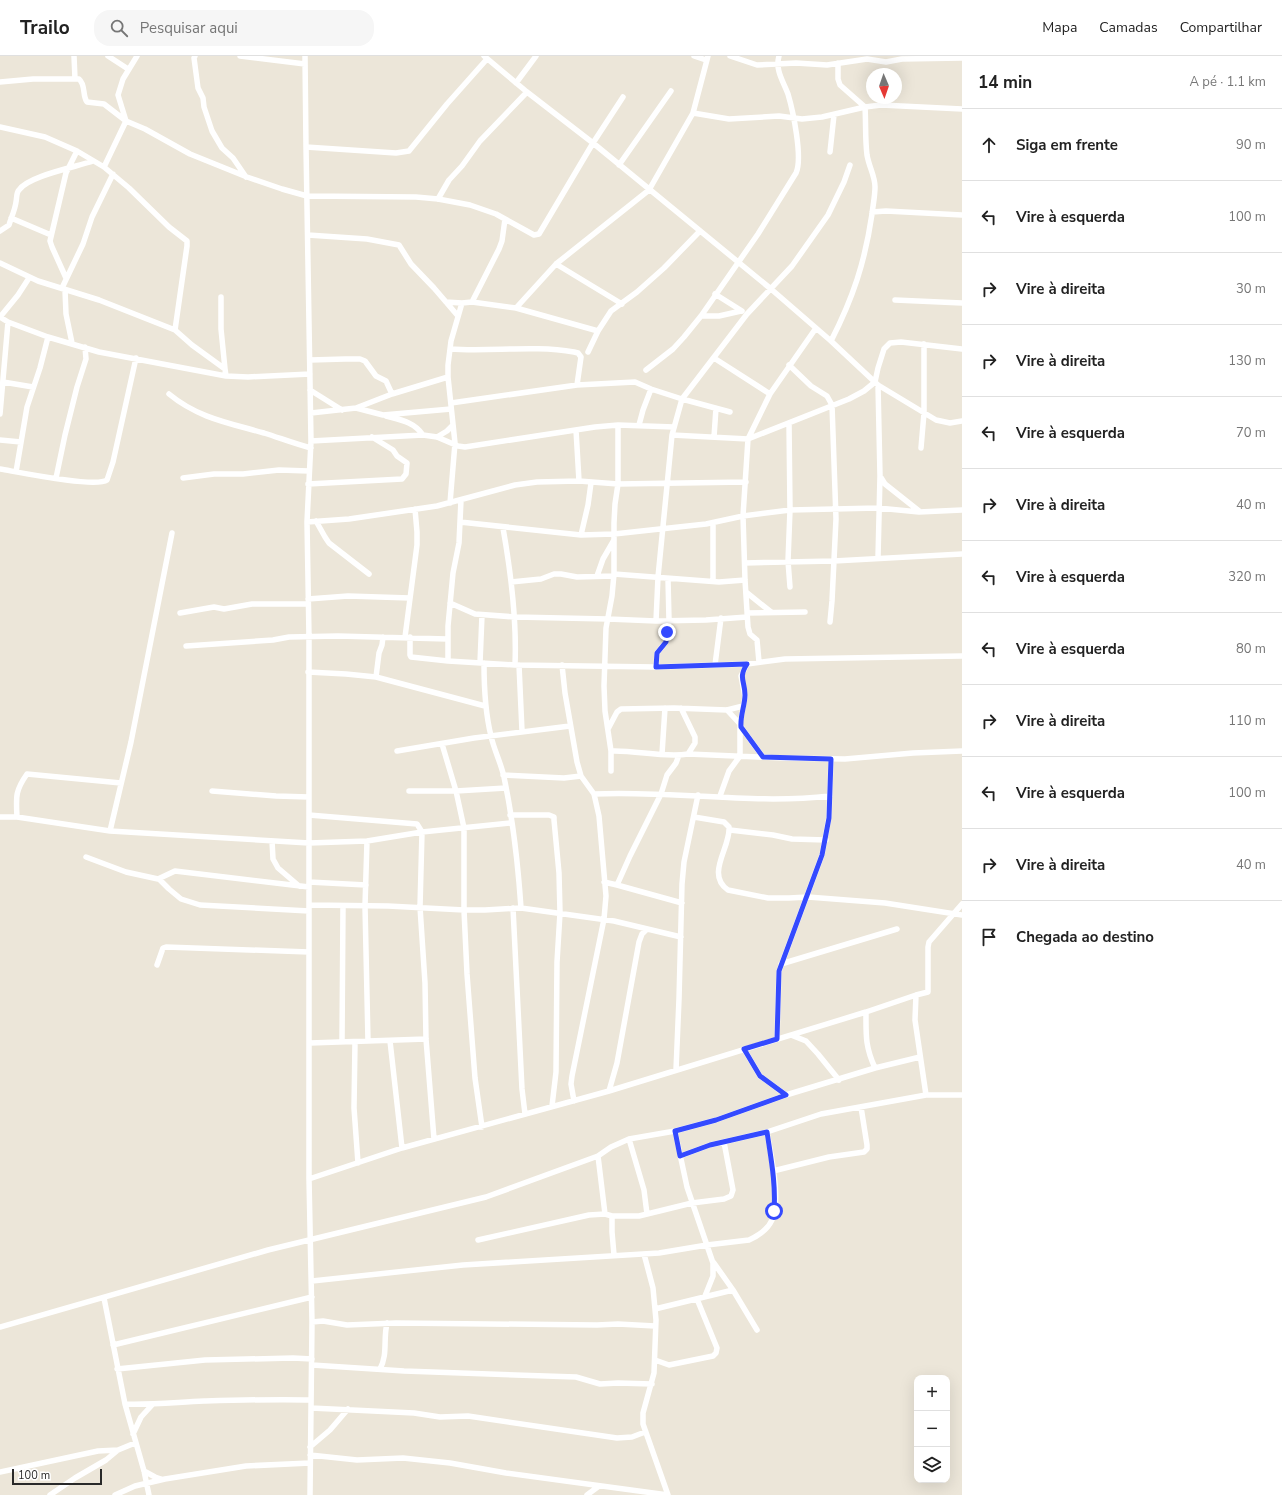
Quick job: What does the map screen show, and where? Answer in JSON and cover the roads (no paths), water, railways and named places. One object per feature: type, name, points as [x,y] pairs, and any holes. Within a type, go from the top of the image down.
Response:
[{"type":"street","points":[[74,56],[75,79]]},
{"type":"street","points":[[108,56],[128,69]]},
{"type":"street","points":[[104,167],[126,121],[118,95],[128,69],[137,56]]},
{"type":"street","points":[[240,56],[305,64]]},
{"type":"street","points":[[305,56],[311,413],[311,448],[307,522],[309,637],[309,1179],[312,1281],[310,1495]]},
{"type":"street","points":[[516,83],[536,56]]},
{"type":"street","points":[[516,308],[556,264],[649,190],[693,113],[707,58],[694,56]]},
{"type":"street","points":[[730,56],[757,65],[777,63],[827,65],[867,59],[886,62],[902,59],[962,58]]},
{"type":"street","points":[[646,370],[673,348],[701,316],[777,206],[798,169],[794,118],[788,95],[779,73],[777,63],[779,56]]},
{"type":"street","points":[[193,57],[198,88],[203,98],[204,107],[212,131],[222,148],[233,158],[246,177]]},
{"type":"street","points":[[306,147],[396,153],[409,151],[486,57],[527,92],[593,143],[771,289],[831,340],[877,383],[936,420],[950,423],[962,421]]},
{"type":"street","points":[[831,340],[846,312],[860,271],[870,230],[875,188],[874,176],[870,168],[867,155],[865,107],[840,85],[838,79],[838,63]]},
{"type":"street","points":[[0,82],[33,79],[79,79],[83,83],[84,98],[87,102],[104,104],[126,121],[146,129],[190,154],[246,177],[282,189],[307,196],[438,199],[484,209],[534,235],[539,234],[593,143],[623,97]]},
{"type":"street","points":[[620,165],[671,91]]},
{"type":"street","points":[[438,199],[449,180],[462,166],[480,141],[527,92]]},
{"type":"street","points":[[693,113],[729,119],[779,116],[811,118],[834,115],[865,107],[881,105],[962,109]]},
{"type":"street","points":[[830,152],[834,115]]},
{"type":"street","points":[[0,127],[44,137],[77,151],[104,167],[152,209],[169,227],[187,241],[176,330]]},
{"type":"street","points":[[66,278],[50,244],[64,178],[77,151]]},
{"type":"street","points":[[0,231],[9,226],[17,194],[22,186],[30,181],[68,167],[93,161]]},
{"type":"street","points":[[656,621],[658,577],[664,529],[672,435],[682,399],[747,314],[792,266],[828,215],[844,182],[850,165]]},
{"type":"street","points":[[72,343],[68,327],[63,289],[66,278],[84,244],[92,217],[113,174]]},
{"type":"street","points":[[872,212],[886,211],[962,216]]},
{"type":"street","points":[[11,218],[51,235]]},
{"type":"street","points":[[472,302],[499,249],[502,241],[505,219]]},
{"type":"street","points":[[588,352],[608,314],[637,292],[664,268],[700,232]]},
{"type":"street","points":[[308,235],[367,239],[399,245],[411,264],[458,316]]},
{"type":"street","points":[[0,263],[29,278],[113,305],[176,330],[192,345],[226,369]]},
{"type":"street","points":[[556,264],[622,304]]},
{"type":"street","points":[[29,278],[16,298],[0,317],[8,322],[48,337],[99,352],[226,376],[242,377],[310,374]]},
{"type":"street","points":[[65,299],[71,292]]},
{"type":"street","points":[[715,294],[747,314]]},
{"type":"street","points":[[221,297],[221,329],[226,376]]},
{"type":"street","points":[[895,300],[962,303]]},
{"type":"street","points":[[446,302],[472,302],[516,308],[598,331]]},
{"type":"street","points":[[450,503],[455,443],[448,378],[450,349],[462,303]]},
{"type":"street","points":[[701,316],[718,316],[741,310]]},
{"type":"street","points":[[0,414],[8,322]]},
{"type":"street","points":[[759,662],[757,640],[749,632],[744,580],[745,563],[743,516],[748,440],[770,394],[816,328]]},
{"type":"street","points":[[16,472],[27,407],[40,368],[48,337]]},
{"type":"street","points":[[878,558],[878,508],[880,476],[877,383],[884,349],[890,343],[901,342],[962,349]]},
{"type":"street","points":[[921,448],[924,413],[924,344]]},
{"type":"street","points":[[56,478],[77,387],[86,359],[85,347]]},
{"type":"street","points":[[450,349],[477,351],[541,349],[578,353],[581,357],[577,385]]},
{"type":"street","points":[[86,359],[99,352]]},
{"type":"street","points":[[0,469],[56,478],[97,482],[107,480],[113,462],[136,358]]},
{"type":"street","points":[[310,360],[345,358],[360,359],[365,361],[376,376],[386,381],[392,394]]},
{"type":"street","points":[[714,358],[770,394]]},
{"type":"street","points":[[789,366],[811,386],[827,396],[832,405],[836,510],[830,622]]},
{"type":"street","points":[[311,413],[356,408],[392,394],[448,378]]},
{"type":"street","points":[[3,382],[33,387]]},
{"type":"street","points":[[383,415],[451,406],[577,385],[635,382],[651,390],[730,412]]},
{"type":"street","points":[[672,435],[748,440],[860,394],[877,383]]},
{"type":"street","points":[[310,390],[343,410]]},
{"type":"street","points":[[639,425],[642,410],[651,390]]},
{"type":"street","points":[[168,394],[184,406],[210,418],[311,448]]},
{"type":"street","points":[[356,408],[413,424],[419,428],[423,435]]},
{"type":"street","points":[[714,438],[716,408]]},
{"type":"street","points":[[789,422],[790,510],[788,561],[790,587]]},
{"type":"street","points":[[311,441],[423,435],[437,437],[461,446],[471,446],[528,436],[618,425],[674,427]]},
{"type":"street","points":[[611,771],[611,751],[604,699],[608,619],[614,575],[615,504],[618,484],[618,425]]},
{"type":"street","points":[[437,437],[452,426]]},
{"type":"street","points":[[576,430],[579,481]]},
{"type":"street","points":[[308,484],[402,479],[406,474],[407,463],[397,456],[393,450],[372,437]]},
{"type":"street","points":[[0,440],[21,442]]},
{"type":"street","points":[[183,478],[279,470],[309,471]]},
{"type":"street","points":[[880,476],[885,484],[919,512]]},
{"type":"street","points":[[307,522],[380,515],[450,503],[490,492],[537,482],[579,481],[618,484],[746,482]]},
{"type":"street","points":[[581,535],[588,505],[591,483]]},
{"type":"street","points":[[448,661],[447,638],[453,574],[459,543],[461,500]]},
{"type":"street","points":[[460,522],[502,528],[614,537],[790,510],[878,508],[919,512],[962,510]]},
{"type":"street","points":[[415,509],[418,532],[410,598],[408,637],[410,656],[412,657],[448,661],[517,665],[605,665],[656,667],[747,664],[785,659],[962,656]]},
{"type":"street","points":[[316,521],[329,543],[369,574]]},
{"type":"street","points":[[713,523],[713,581]]},
{"type":"street","points":[[502,528],[508,555],[515,617],[522,731]]},
{"type":"street","points":[[110,831],[131,742],[172,533]]},
{"type":"street","points":[[597,576],[603,558],[614,537]]},
{"type":"street","points":[[745,563],[834,561],[962,554]]},
{"type":"street","points":[[511,582],[541,579],[554,574],[577,577],[614,575],[729,582],[744,580]]},
{"type":"street","points":[[656,667],[657,653],[666,642],[669,620],[668,578]]},
{"type":"street","points":[[746,592],[771,612]]},
{"type":"street","points":[[180,613],[214,607],[224,609],[252,604],[308,602],[348,596],[410,598]]},
{"type":"street","points":[[450,603],[471,613],[482,615],[656,621],[706,620],[771,612],[806,612]]},
{"type":"street","points":[[482,615],[482,663],[485,706],[491,736],[506,788],[518,866],[521,908]]},
{"type":"street","points":[[715,665],[721,618]]},
{"type":"street","points":[[186,646],[338,636],[447,638]]},
{"type":"street","points":[[376,677],[383,637]]},
{"type":"street","points":[[720,796],[729,771],[740,756],[741,726],[745,694],[741,676],[747,664]]},
{"type":"street","points":[[562,665],[570,726],[577,762],[582,776],[594,794],[600,825],[606,902],[604,919],[572,1076],[571,1084],[574,1101]]},
{"type":"street","points":[[308,672],[376,677],[436,692],[468,703],[485,706]]},
{"type":"street","points":[[608,729],[618,709],[681,708],[727,710],[743,706]]},
{"type":"street","points":[[662,754],[665,708]]},
{"type":"street","points":[[681,708],[695,738],[695,743],[688,754]]},
{"type":"street","points":[[727,710],[741,726],[763,757]]},
{"type":"street","points":[[397,751],[522,731],[570,726]]},
{"type":"street","points":[[442,744],[456,791],[464,828],[464,910],[467,974],[474,1071],[482,1127]]},
{"type":"street","points":[[611,751],[679,756],[688,754],[831,759],[962,751]]},
{"type":"street","points":[[618,885],[630,856],[661,794],[667,774],[674,766],[679,756]]},
{"type":"street","points":[[777,1039],[778,976],[781,964],[808,897],[826,840],[829,818],[831,759]]},
{"type":"street","points":[[17,817],[16,795],[20,784],[27,774],[121,783]]},
{"type":"street","points":[[503,775],[525,775],[544,778],[582,776]]},
{"type":"street","points":[[409,791],[456,791],[506,788]]},
{"type":"street","points":[[212,790],[276,796],[309,797]]},
{"type":"street","points":[[594,794],[631,793],[795,799],[830,796]]},
{"type":"street","points":[[676,1070],[684,866],[698,796]]},
{"type":"street","points":[[510,815],[549,815],[554,817],[560,913],[557,962],[556,1072],[552,1106]]},
{"type":"street","points":[[309,816],[417,824],[422,832],[420,907],[425,983],[426,1039],[434,1139]]},
{"type":"street","points":[[0,817],[17,817],[110,831],[309,843],[367,840],[422,832],[511,823]]},
{"type":"street","points":[[694,817],[724,822],[729,826],[730,830],[718,872],[720,880],[726,888],[768,898],[808,897],[885,903],[962,915]]},
{"type":"street","points":[[730,830],[773,835],[792,840],[826,840]]},
{"type":"street","points":[[367,840],[365,906],[368,1041]]},
{"type":"street","points":[[272,841],[273,859],[278,868],[299,886]]},
{"type":"street","points":[[86,857],[126,872],[159,879],[175,871],[299,886],[309,884],[366,885]]},
{"type":"street","points":[[159,879],[169,890],[181,899],[200,905],[309,908],[344,906],[420,907],[464,910],[521,908],[586,918],[604,919],[681,937]]},
{"type":"street","points":[[604,882],[682,903]]},
{"type":"street","points":[[309,1179],[402,1148],[609,1091],[928,992],[927,956],[929,942],[962,904]]},
{"type":"street","points":[[342,1042],[344,906]]},
{"type":"street","points":[[513,908],[522,1089],[525,1114]]},
{"type":"street","points":[[781,964],[897,929]]},
{"type":"street","points":[[609,1091],[617,1063],[639,942],[642,934],[646,930]]},
{"type":"street","points":[[157,965],[163,948],[166,947],[309,952]]},
{"type":"street","points":[[916,995],[915,1020],[926,1095]]},
{"type":"street","points":[[866,1012],[867,1045],[875,1068]]},
{"type":"street","points":[[791,1035],[806,1042],[839,1080]]},
{"type":"street","points":[[310,1043],[426,1039]]},
{"type":"street","points":[[390,1041],[402,1148]]},
{"type":"street","points":[[355,1042],[354,1108],[358,1163]]},
{"type":"street","points":[[744,1049],[760,1076],[786,1095]]},
{"type":"street","points":[[0,1327],[268,1250],[486,1197],[598,1156],[611,1147],[629,1139],[675,1131],[716,1120],[786,1095],[875,1068],[920,1057]]},
{"type":"street","points":[[680,1156],[710,1145],[767,1132],[821,1114],[926,1095],[962,1095]]},
{"type":"street","points":[[773,1171],[825,1158],[864,1152],[867,1149],[867,1145],[861,1107]]},
{"type":"street","points":[[675,1131],[692,1204],[714,1263],[733,1290],[757,1330]]},
{"type":"street","points":[[312,1281],[463,1265],[644,1254],[749,1240],[766,1229],[772,1220],[774,1211],[775,1198],[773,1171],[767,1132]]},
{"type":"street","points":[[629,1139],[644,1190],[647,1214]]},
{"type":"street","points":[[478,1240],[589,1215],[605,1214],[612,1216],[639,1216],[692,1204],[724,1199],[731,1196],[732,1190],[724,1142]]},
{"type":"street","points":[[598,1156],[605,1214]]},
{"type":"street","points":[[612,1216],[614,1255]]},
{"type":"street","points":[[310,1455],[357,1460],[376,1460],[394,1457],[463,1464],[506,1473],[668,1495],[643,1424],[643,1413],[652,1384],[655,1360],[655,1309],[653,1288],[644,1254]]},
{"type":"street","points":[[705,1296],[713,1276],[714,1263]]},
{"type":"street","points":[[655,1309],[733,1290]]},
{"type":"street","points":[[113,1345],[312,1297]]},
{"type":"street","points":[[104,1298],[117,1369],[149,1495]]},
{"type":"street","points":[[655,1360],[669,1365],[713,1356],[716,1353],[717,1348],[697,1299]]},
{"type":"street","points":[[312,1322],[323,1321],[347,1325],[387,1323],[597,1326],[618,1324],[655,1326]]},
{"type":"street","points":[[380,1370],[385,1358],[387,1323]]},
{"type":"street","points":[[117,1369],[205,1360],[293,1358],[312,1362],[380,1370],[576,1377],[600,1384],[652,1384]]},
{"type":"street","points":[[125,1404],[267,1399],[311,1400]]},
{"type":"street","points":[[133,1434],[141,1417],[152,1404]]},
{"type":"street","points":[[311,1408],[419,1413],[440,1417],[468,1416],[617,1438],[632,1437],[646,1432]]},
{"type":"street","points":[[310,1447],[330,1430],[348,1409]]},
{"type":"street","points":[[0,1472],[93,1452],[118,1450],[136,1443]]},
{"type":"street","points":[[50,1495],[106,1460],[118,1450]]},
{"type":"street","points":[[116,1495],[135,1486],[165,1479],[246,1466],[310,1463]]},
{"type":"street","points":[[144,1471],[155,1477],[165,1479]]},
{"type":"street","points":[[587,1495],[599,1486]]}]
